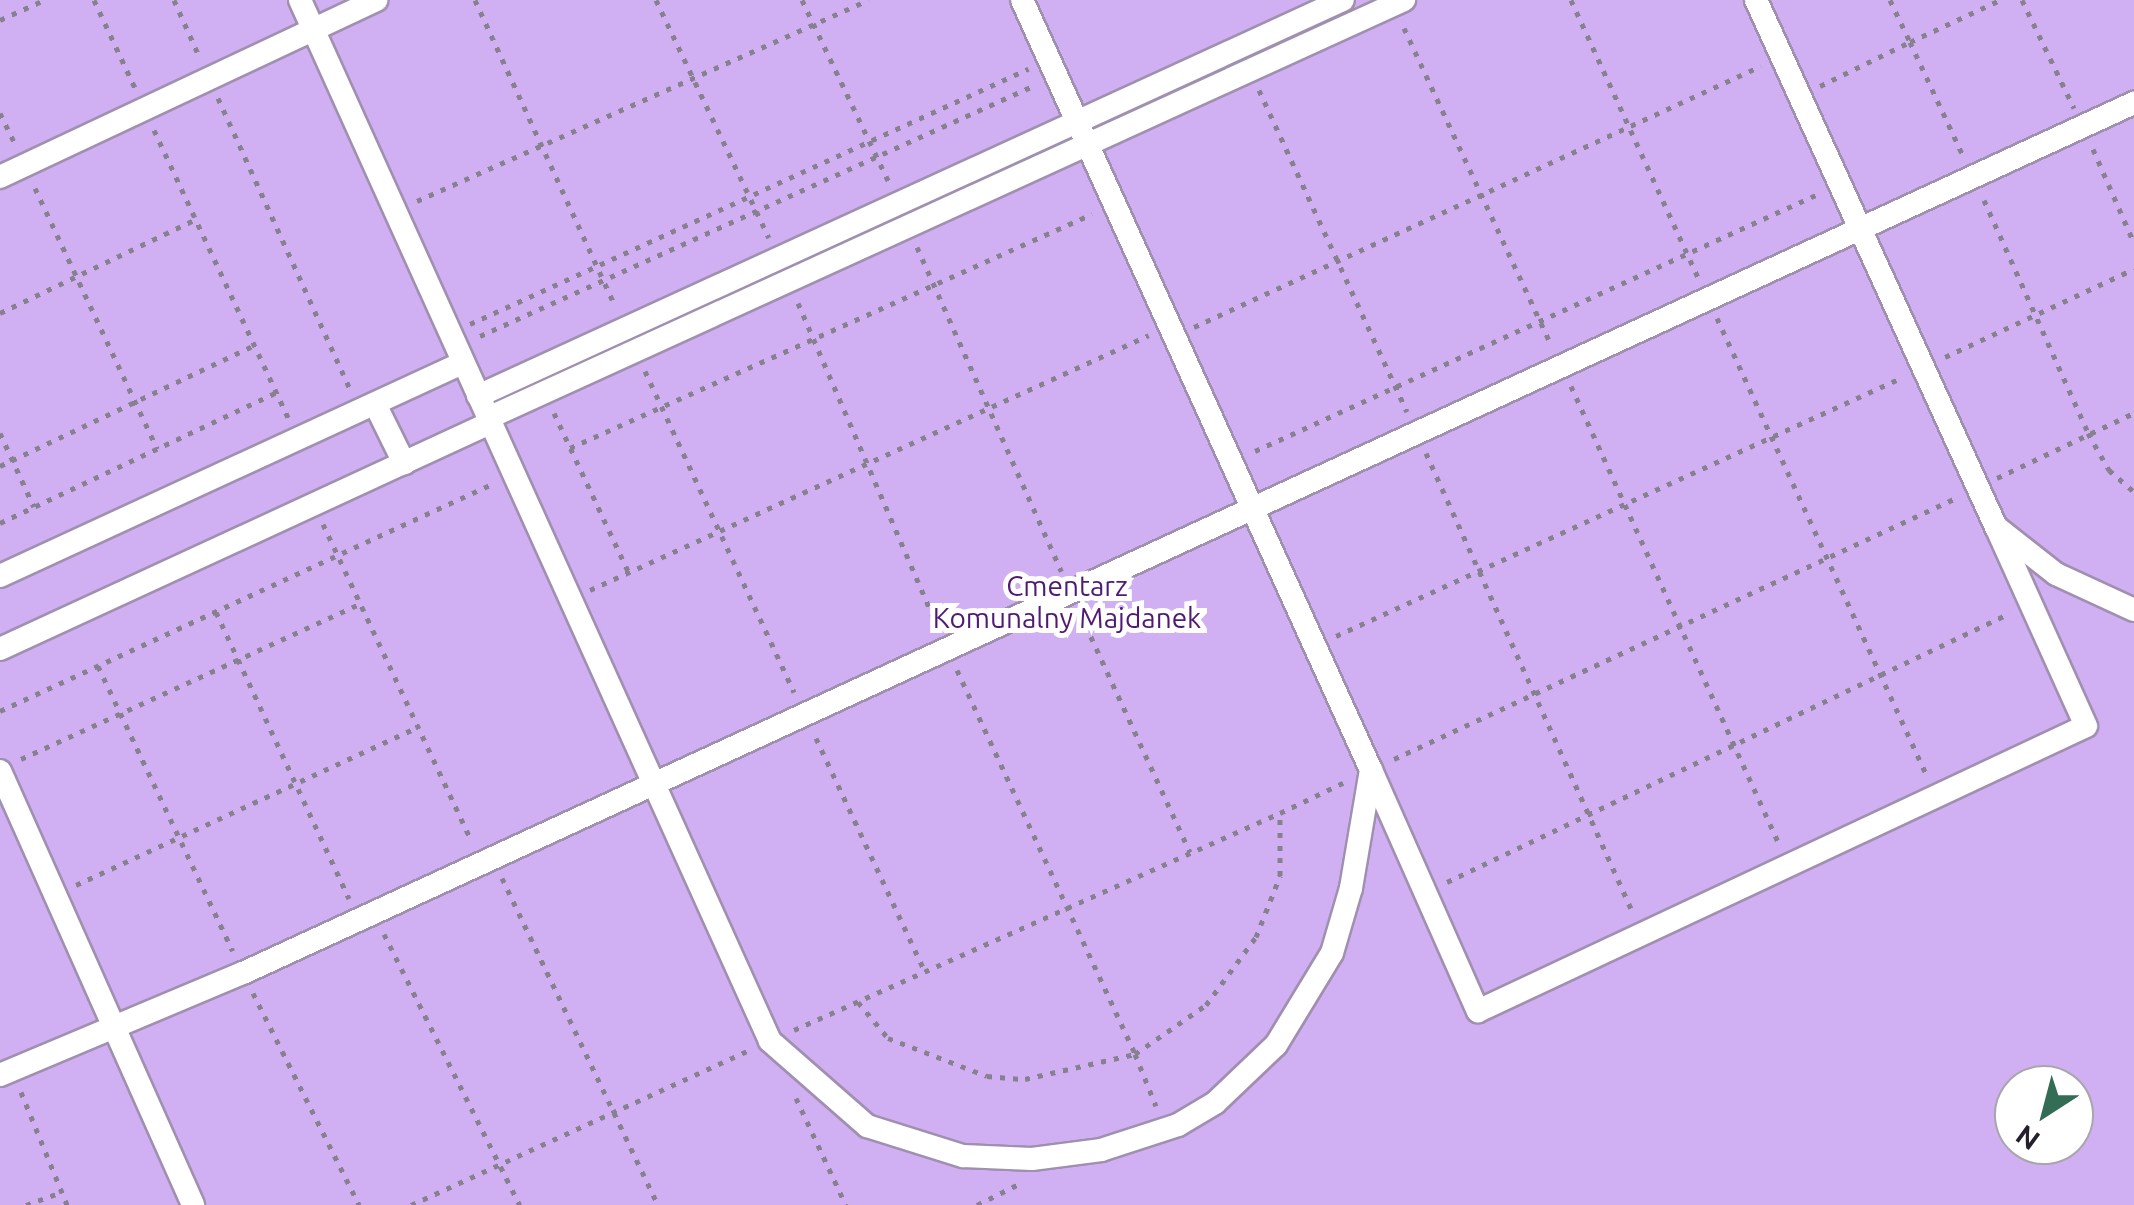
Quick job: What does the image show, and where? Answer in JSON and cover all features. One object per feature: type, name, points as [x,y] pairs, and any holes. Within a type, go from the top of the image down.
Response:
[{"type":"street","points":[[300,0],[510,476],[770,1041],[867,1126],[963,1156],[1032,1159],[1101,1150],[1166,1130],[1250,1074],[1318,986],[1352,888],[1371,770]]},
{"type":"street","points":[[0,177],[376,0]]},
{"type":"street","points":[[1022,0],[1478,1012],[2086,726],[1756,0]]},
{"type":"street","points":[[0,649],[404,463],[626,328],[1343,0]]},
{"type":"street","points":[[485,412],[544,392],[636,351],[1399,2]]},
{"type":"street","points":[[6,1072],[244,973],[945,645],[1563,368],[2134,103]]},
{"type":"street","points":[[0,576],[368,410],[456,348]]},
{"type":"street","points":[[368,410],[404,463]]},
{"type":"street","points":[[1996,527],[2056,574],[2134,610]]},
{"type":"street","points":[[9,766],[55,894],[193,1205]]},
{"type":"path","points":[[0,20],[44,0]]},
{"type":"path","points":[[94,0],[300,441]]},
{"type":"path","points":[[174,0],[368,410]]},
{"type":"path","points":[[474,0],[626,328]]},
{"type":"path","points":[[656,0],[780,260]]},
{"type":"path","points":[[802,0],[900,204]]},
{"type":"path","points":[[392,212],[868,0]]},
{"type":"path","points":[[1571,0],[1937,798]]},
{"type":"path","points":[[1890,0],[2038,314],[2088,433],[2109,470],[2134,492]]},
{"type":"path","points":[[1800,96],[2000,0]]},
{"type":"path","points":[[2022,0],[2134,242]]},
{"type":"path","points":[[1399,2],[1482,195],[1789,865]]},
{"type":"path","points":[[570,600],[990,407],[1337,262],[1782,56]]},
{"type":"path","points":[[456,348],[595,266],[869,142],[1053,68]]},
{"type":"path","points":[[456,348],[876,157],[1053,68]]},
{"type":"path","points":[[1250,70],[1417,433],[1532,698],[1643,934]]},
{"type":"path","points":[[0,113],[157,449]]},
{"type":"path","points":[[1230,462],[1839,184]]},
{"type":"path","points":[[570,448],[1114,205]]},
{"type":"path","points":[[0,313],[196,219]]},
{"type":"path","points":[[910,228],[1069,590],[1190,852]]},
{"type":"path","points":[[1315,646],[2134,269]]},
{"type":"path","points":[[789,282],[864,464],[1135,1054],[1166,1130]]},
{"type":"path","points":[[0,466],[255,345]]},
{"type":"path","points":[[636,351],[716,532],[926,972]]},
{"type":"path","points":[[0,523],[277,392]]},
{"type":"path","points":[[544,392],[628,571]]},
{"type":"path","points":[[411,1205],[1532,698],[2134,412]]},
{"type":"path","points":[[0,432],[34,507]]},
{"type":"path","points":[[0,711],[510,476]]},
{"type":"path","points":[[338,556],[418,727],[616,1114],[658,1205]]},
{"type":"path","points":[[9,766],[360,604]]},
{"type":"path","points":[[1426,892],[2028,605]]},
{"type":"path","points":[[216,612],[296,784],[520,1205]]},
{"type":"path","points":[[98,666],[358,1205]]},
{"type":"path","points":[[55,894],[418,727]]},
{"type":"path","points":[[858,1002],[888,1038],[987,1076],[1025,1079],[1135,1054],[1206,1005],[1256,937],[1280,876],[1280,812]]},
{"type":"path","points":[[6,1072],[66,1205]]},
{"type":"path","points":[[792,1090],[846,1205]]},
{"type":"path","points":[[977,1205],[1027,1180],[1032,1159]]},
{"type":"path","points":[[26,1205],[61,1192]]},
{"type":"green space","name":"Cmentarz Komunalny Majdanek","points":[[0,0],[2134,0],[2134,1205],[0,1205]]}]
